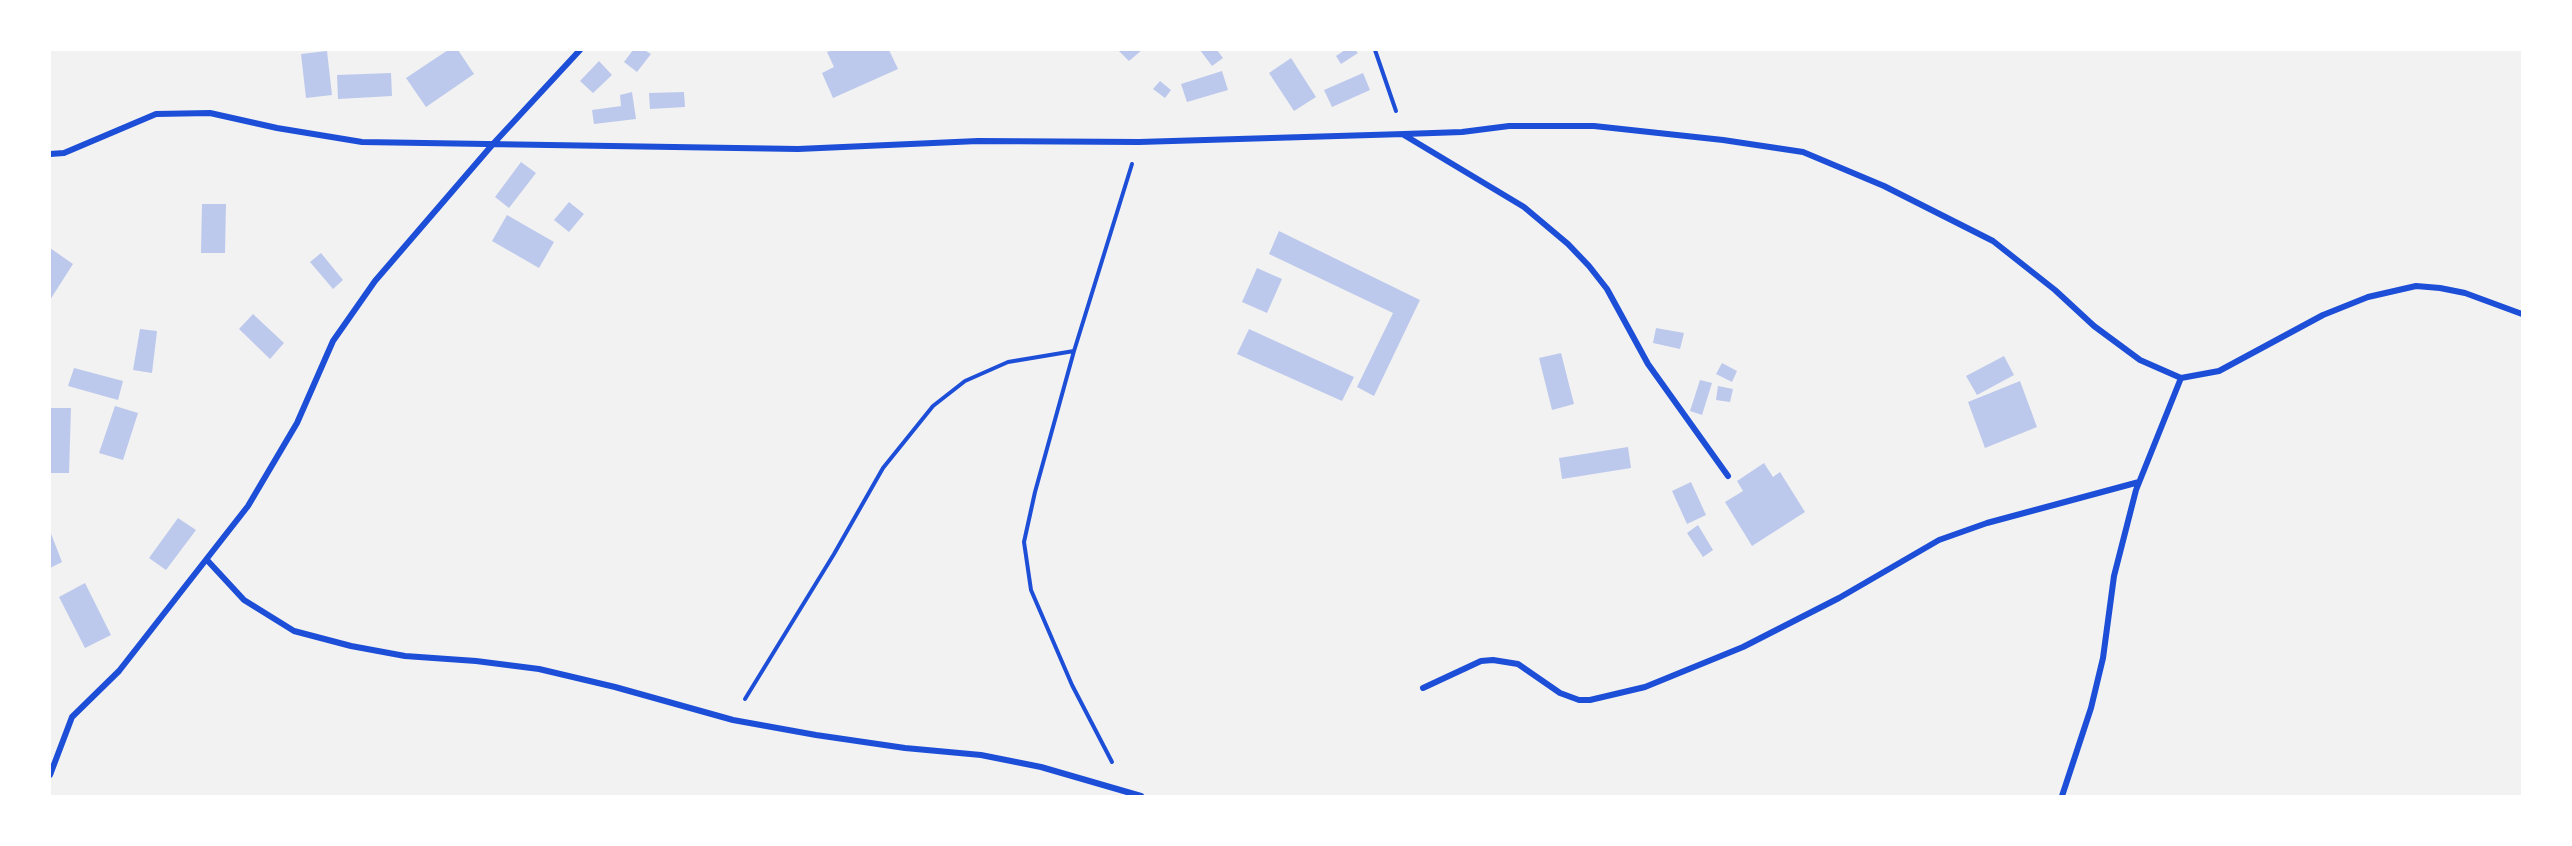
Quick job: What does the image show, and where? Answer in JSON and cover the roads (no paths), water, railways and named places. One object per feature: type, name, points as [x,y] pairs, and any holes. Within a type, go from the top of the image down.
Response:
[{"type":"street","points":[[50,775],[72,717],[119,671],[248,506],[297,423],[339,332],[375,281],[493,144],[580,50]]},
{"type":"street","points":[[50,154],[64,153],[156,114],[210,112],[278,128],[362,142],[798,149],[978,141],[1139,142],[1462,132],[1509,126],[1594,126],[1723,140],[1803,152],[1884,186],[1993,241],[2055,290],[2094,326],[2140,360],[2181,378],[2219,371],[2323,315],[2368,297],[2416,286],[2464,293],[2523,314]]},
{"type":"street","points":[[1404,134],[1524,207],[1568,244],[1589,266],[1607,290],[1648,364],[1728,476]]},
{"type":"street","points":[[2062,796],[2098,678],[2114,576],[2139,482],[2181,378]]},
{"type":"street","points":[[1423,688],[1481,661],[1493,660],[1518,664],[1560,693],[1579,700],[1590,700],[1645,687],[1743,647],[1839,598],[1939,540],[1987,523],[2139,482]]},
{"type":"street","points":[[207,560],[244,600],[294,631],[351,646],[405,656],[476,661],[538,669],[615,687],[733,720],[838,738],[981,755],[1041,767],[1141,796]]}]
